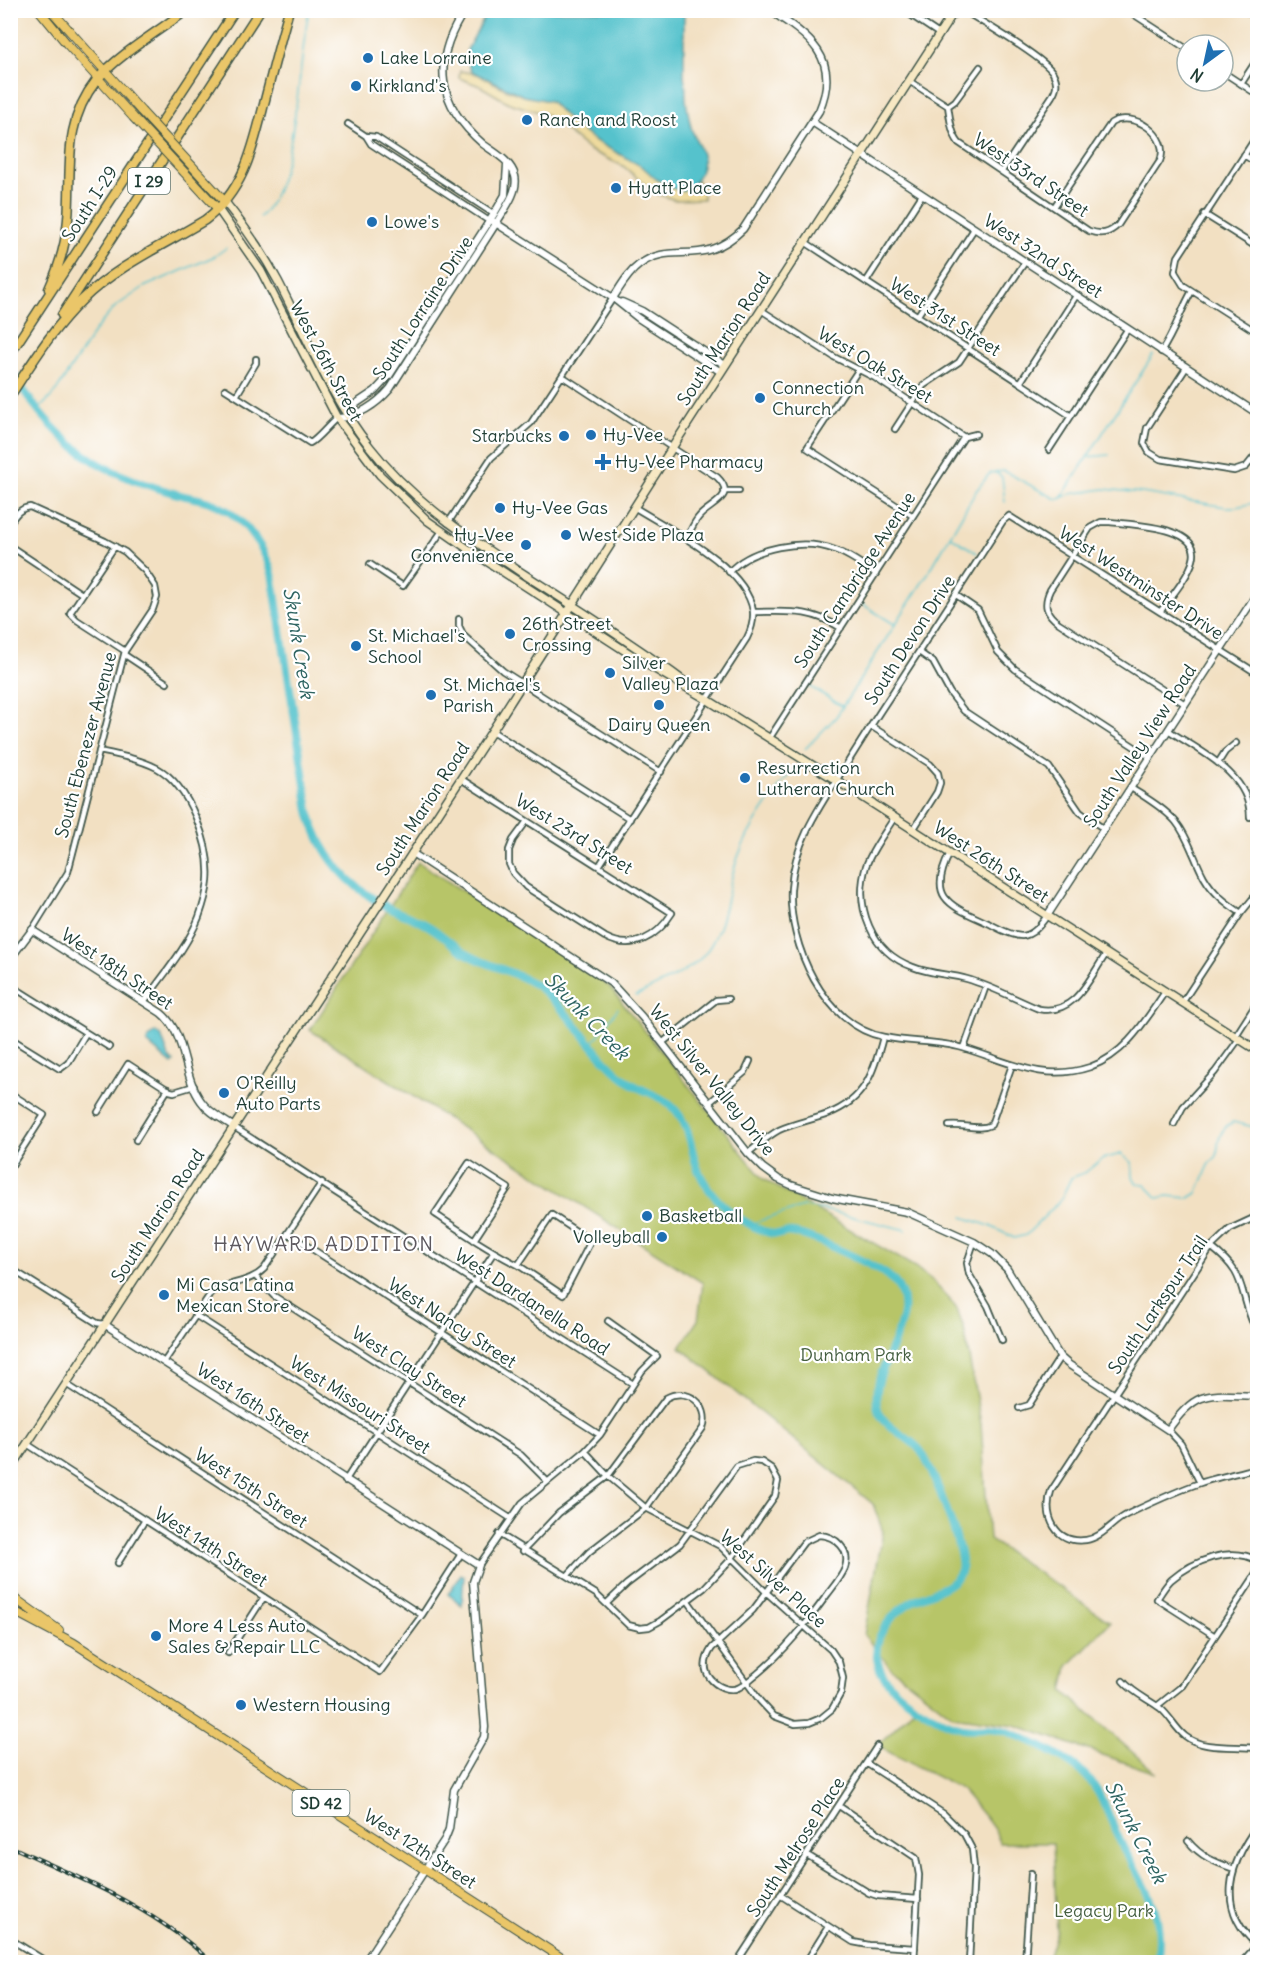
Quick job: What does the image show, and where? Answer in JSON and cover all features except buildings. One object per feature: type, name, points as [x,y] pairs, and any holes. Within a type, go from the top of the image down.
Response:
[{"type":"highway","points":[[24,333],[47,294],[62,256],[69,217],[71,137],[81,106],[105,71],[187,10]]},
{"type":"highway","name":"South I-29","points":[[10,354],[235,10]]},
{"type":"highway","name":"South I-29","points":[[10,396],[260,10]]},
{"type":"highway","points":[[38,354],[67,316],[100,284],[205,219],[225,202],[240,182],[249,161],[289,10]]},
{"type":"main road","name":"West 26th Street","points":[[39,10],[98,79],[218,209],[261,271],[337,418],[358,448],[416,510],[442,531],[650,667],[708,700],[836,780],[1257,1051]]},
{"type":"main road","name":"West 26th Street","points":[[51,10],[225,202],[250,235],[270,267],[349,418],[369,447],[394,476],[425,506],[448,523],[647,654],[708,700]]},
{"type":"main road","name":"South Marion Road","points":[[10,1470],[461,779],[672,447],[955,10]]},
{"type":"main road","points":[[386,480],[435,521],[444,525],[448,523]]},
{"type":"main road","points":[[442,531],[450,531],[488,555],[513,566]]},
{"type":"main road","name":"West 12th Street","points":[[10,1595],[74,1643],[568,1962]]},
{"type":"main road","name":"West 12th Street","points":[[10,1609],[74,1643]]},
{"type":"street","points":[[465,10],[453,29],[445,51],[443,72],[446,94],[465,128],[507,162]]},
{"type":"street","points":[[448,523],[491,458],[527,428],[634,269],[647,260],[667,253],[712,249],[732,239],[743,229],[812,122],[824,100],[826,85],[825,69],[820,55],[813,42],[802,32],[769,10]]},
{"type":"street","points":[[903,10],[939,34]]},
{"type":"street","points":[[963,10],[1041,61],[1052,72],[1056,82],[1052,96],[1002,171]]},
{"type":"street","points":[[1127,10],[1175,41]]},
{"type":"street","points":[[1244,10],[1257,19]]},
{"type":"street","points":[[1240,84],[1257,58]]},
{"type":"street","points":[[909,81],[948,106],[955,101],[980,67]]},
{"type":"street","points":[[1235,80],[1257,95]]},
{"type":"street","name":"West 33rd Street","points":[[948,106],[951,126],[957,141],[1089,231],[1100,234],[1109,232],[1118,225],[1162,156],[1162,146],[1157,136],[1137,122],[1121,119],[1107,128],[1054,207]]},
{"type":"street","name":"West 32nd Street","points":[[812,122],[1257,414]]},
{"type":"street","points":[[348,124],[366,136],[371,144],[489,221],[497,222],[721,372]]},
{"type":"street","points":[[1257,134],[1204,214],[1178,257],[1175,268],[1179,282],[1257,333]]},
{"type":"street","points":[[366,136],[376,137],[494,214],[497,222]]},
{"type":"street","points":[[1244,155],[1257,164]]},
{"type":"street","name":"South Lorraine Drive","points":[[345,411],[383,383],[494,214],[505,195],[507,162]]},
{"type":"street","name":"South Lorraine Drive","points":[[349,418],[381,398],[390,389],[497,222],[509,202],[515,185],[515,176],[507,162]]},
{"type":"street","points":[[866,282],[922,195]]},
{"type":"street","points":[[1204,214],[1257,249]]},
{"type":"street","points":[[918,315],[974,228]]},
{"type":"street","name":"West 31st Street","points":[[805,242],[1071,416]]},
{"type":"street","points":[[895,429],[927,382],[954,368],[969,349],[1025,262]]},
{"type":"street","points":[[1161,352],[1175,330],[1182,309],[1192,291]]},
{"type":"street","points":[[1020,382],[1076,296]]},
{"type":"street","points":[[613,298],[642,311],[725,365]]},
{"type":"street","name":"West Oak Street","points":[[761,310],[834,357],[859,369],[912,402],[964,437]]},
{"type":"street","points":[[1049,450],[1127,330]]},
{"type":"street","points":[[236,396],[256,359]]},
{"type":"street","points":[[1186,368],[1147,428],[1144,443],[1149,452],[1160,459],[1234,471],[1246,466],[1257,452]]},
{"type":"street","points":[[859,369],[807,448],[913,516]]},
{"type":"street","points":[[562,376],[722,482],[723,497],[698,518],[686,540]]},
{"type":"street","points":[[225,389],[308,442],[315,441],[324,429],[345,411]]},
{"type":"street","points":[[337,418],[349,418]]},
{"type":"street","points":[[964,437],[976,434]]},
{"type":"street","name":"South Cambridge Avenue","points":[[769,739],[964,437]]},
{"type":"street","points":[[724,491],[739,491]]},
{"type":"street","name":"South Ebenezer Avenue","points":[[10,523],[18,512],[30,507],[115,546],[140,566],[156,591],[153,609],[125,653],[68,872],[32,930],[10,959]]},
{"type":"street","points":[[599,866],[747,638],[751,629],[753,612],[747,595],[729,572],[686,540],[634,507]]},
{"type":"street","points":[[1007,509],[1009,516]]},
{"type":"street","name":"West Westminster Drive","points":[[1009,516],[1257,674]]},
{"type":"street","name":"South Devon Drive","points":[[1009,516],[1003,521],[807,827],[798,852],[792,888],[794,924],[805,962],[822,992],[850,1021],[867,1031],[883,1037],[926,1041],[964,1048],[1038,1072],[1081,1069],[1114,1055],[1136,1034],[1165,992]]},
{"type":"street","points":[[1160,612],[1193,562],[1192,547],[1186,537],[1174,532],[1101,522],[1090,528],[1047,597],[1045,606],[1048,614],[1059,624],[1185,704]]},
{"type":"street","points":[[370,564],[403,586],[442,531]]},
{"type":"street","points":[[729,572],[743,559],[761,551],[816,544],[840,551],[876,574]]},
{"type":"street","points":[[10,546],[82,594]]},
{"type":"street","points":[[115,546],[71,610],[72,617],[167,683]]},
{"type":"street","name":"South Valley View Road","points":[[1047,916],[1257,592]]},
{"type":"street","points":[[956,595],[978,610],[998,652],[1015,669],[1150,757]]},
{"type":"street","points":[[753,612],[810,613],[826,618],[841,628]]},
{"type":"street","points":[[459,619],[459,626],[464,636],[503,671],[660,772]]},
{"type":"street","points":[[919,652],[933,662],[950,693],[964,711],[1049,767],[1080,812],[1104,829]]},
{"type":"street","points":[[871,726],[930,764],[938,773],[940,783],[937,792],[913,830]]},
{"type":"street","points":[[1168,730],[1230,772],[1249,805],[1250,817]]},
{"type":"street","points":[[492,731],[630,819]]},
{"type":"street","points":[[1218,763],[1229,748],[1236,743]]},
{"type":"street","points":[[99,751],[129,758],[158,769],[172,781],[196,817],[208,860],[205,899],[192,933],[144,1002]]},
{"type":"street","name":"West 23rd Street","points":[[461,779],[527,820],[672,913],[660,930],[642,941],[626,944],[613,941],[526,887],[513,873],[509,864],[511,845],[527,820]]},
{"type":"street","points":[[1131,788],[1154,802],[1176,822],[1211,887],[1241,913]]},
{"type":"street","points":[[894,818],[868,860],[862,884],[862,904],[872,933],[882,947],[903,963],[922,970],[967,979],[1039,1009],[1050,1011],[1061,1009],[1075,1000],[1106,954]]},
{"type":"street","name":"West Silver Valley Drive","points":[[412,853],[611,983],[624,995],[748,1153],[771,1174],[791,1185],[832,1198],[907,1212],[974,1242],[993,1254],[1004,1265],[1060,1357],[1072,1368],[1168,1430],[1181,1444],[1200,1483]]},
{"type":"street","points":[[950,854],[941,873],[940,885],[943,894],[956,907],[1018,936],[1033,932],[1047,916]]},
{"type":"street","points":[[1182,1003],[1257,892]]},
{"type":"street","name":"West 18th Street","points":[[32,930],[144,1002],[169,1021],[175,1031],[194,1086],[205,1106],[234,1127]]},
{"type":"street","points":[[10,985],[109,1047]]},
{"type":"street","points":[[964,1048],[986,986]]},
{"type":"street","points":[[662,1043],[716,1000],[728,999]]},
{"type":"street","points":[[1174,1124],[1183,1107],[1215,1072],[1257,1001]]},
{"type":"street","points":[[10,1038],[60,1069],[68,1063],[86,1033]]},
{"type":"street","points":[[748,1153],[774,1133],[837,1110],[852,1099],[871,1077],[883,1037]]},
{"type":"street","points":[[710,1102],[745,1072],[750,1061]]},
{"type":"street","points":[[98,1112],[128,1064],[174,1092],[194,1086]]},
{"type":"street","points":[[949,1126],[960,1124],[980,1128],[991,1125],[1012,1065]]},
{"type":"street","points":[[136,1140],[168,1089]]},
{"type":"street","points":[[10,1094],[44,1115],[10,1168]]},
{"type":"street","name":"West Dardanella Road","points":[[234,1127],[633,1384]]},
{"type":"street","points":[[474,1240],[508,1188],[470,1162],[435,1214],[474,1240],[518,1265],[563,1295],[591,1241],[552,1215],[518,1265]]},
{"type":"street","points":[[164,1362],[209,1295],[218,1288],[256,1276],[270,1262],[322,1182]]},
{"type":"street","name":"South Larkspur Trail","points":[[1257,1216],[1230,1229],[1211,1247],[1051,1491],[1048,1511],[1055,1528],[1072,1539],[1089,1539],[1128,1514],[1200,1483],[1257,1468]]},
{"type":"street","name":"West Nancy Street","points":[[289,1234],[600,1435]]},
{"type":"street","points":[[974,1242],[967,1263],[969,1274],[988,1306],[1002,1340]]},
{"type":"street","points":[[1211,1247],[1226,1260],[1236,1273],[1243,1288],[1252,1321]]},
{"type":"street","points":[[345,1481],[494,1252]]},
{"type":"street","name":"West 16th Street","points":[[10,1268],[164,1362],[478,1565]]},
{"type":"street","name":"West Clay Street","points":[[256,1276],[274,1296],[521,1455],[548,1481]]},
{"type":"street","name":"West Missouri Street","points":[[195,1315],[510,1518]]},
{"type":"street","points":[[365,1962],[447,1836],[454,1790],[484,1737],[485,1725],[473,1582],[478,1565],[498,1534],[529,1496],[585,1451],[600,1435],[648,1363],[657,1356],[608,1321]]},
{"type":"street","points":[[1019,1408],[1029,1405],[1060,1357]]},
{"type":"street","name":"West 15th Street","points":[[66,1384],[422,1616]]},
{"type":"street","points":[[523,1551],[559,1513],[608,1476],[666,1398],[681,1394],[696,1399],[704,1412],[703,1428],[646,1508],[589,1552],[567,1576]]},
{"type":"street","points":[[1168,1430],[1182,1410],[1195,1400],[1206,1396],[1257,1396]]},
{"type":"street","name":"West 14th Street","points":[[27,1444],[380,1672],[422,1616]]},
{"type":"street","name":"West Silver Place","points":[[585,1451],[608,1476],[646,1508],[714,1542],[732,1558],[767,1593],[831,1650],[841,1667],[842,1689],[832,1709],[821,1718],[809,1723],[788,1723],[771,1714],[747,1682]]},
{"type":"street","points":[[498,1534],[607,1603],[628,1625],[640,1628],[649,1627],[688,1601],[712,1581],[732,1558],[775,1496],[778,1486],[777,1477],[768,1466],[753,1461],[737,1466],[691,1530],[673,1550],[627,1584],[607,1603]]},
{"type":"street","points":[[118,1563],[145,1520]]},
{"type":"street","points":[[826,1535],[842,1546],[846,1556],[844,1570],[804,1626],[776,1658],[739,1688],[730,1689],[720,1686],[710,1678],[707,1671],[707,1655],[717,1642],[743,1620],[767,1593],[807,1540],[826,1535]]},
{"type":"street","points":[[422,1616],[461,1554]]},
{"type":"street","points":[[1215,1636],[1157,1599],[1179,1574],[1214,1557],[1237,1554],[1257,1561]]},
{"type":"street","points":[[1157,1706],[1182,1686],[1257,1571]]},
{"type":"street","points":[[228,1653],[264,1597]]},
{"type":"street","points":[[688,1601],[747,1682]]},
{"type":"street","points":[[1123,1681],[1129,1688],[1164,1711],[1185,1737],[1198,1744],[1257,1748]]},
{"type":"street","name":"South Melrose Place","points":[[737,1962],[877,1746]]},
{"type":"street","points":[[866,1763],[944,1814],[964,1834],[972,1849],[974,1868],[969,1962]]},
{"type":"street","points":[[839,1806],[916,1858],[919,1868],[914,1962]]},
{"type":"street","points":[[1242,1962],[1257,1945],[1242,1929],[1231,1906],[1230,1889],[1234,1869],[1257,1825]]},
{"type":"street","points":[[1188,1841],[1197,1852],[1206,1858],[1234,1869]]},
{"type":"street","points":[[807,1855],[869,1893],[878,1896],[918,1899]]},
{"type":"street","points":[[1025,1962],[1030,1873]]},
{"type":"street","points":[[780,1895],[847,1939],[857,1943],[915,1948]]},
{"type":"street","points":[[806,1962],[828,1927]]},
{"type":"street","points":[[10,1939],[47,1962]]},
{"type":"green space","name":"Dunham Park","points":[[418,862],[609,986],[763,1179],[915,1267],[933,1281],[957,1309],[964,1329],[981,1424],[989,1539],[1110,1622],[1068,1666],[1063,1691],[1156,1773],[1015,1725],[953,1716],[891,1668],[864,1635],[883,1532],[873,1504],[680,1347],[698,1320],[703,1283],[310,1030]]},
{"type":"green space","name":"Legacy Park","points":[[917,1705],[940,1720],[953,1725],[966,1728],[994,1728],[1010,1732],[1064,1760],[1089,1779],[1153,1904],[1159,1930],[1157,1962],[1047,1962],[1057,1930],[1053,1843],[999,1843],[996,1832],[961,1789],[877,1746]]},
{"type":"sand","points":[[460,71],[478,74],[505,89],[524,96],[550,101],[572,123],[594,140],[643,167],[656,179],[672,188],[697,180],[703,187],[703,199],[675,200],[655,193],[623,166],[589,150],[545,114],[509,103],[480,86],[459,78]]},
{"type":"water","name":"Lake Lorraine","points":[[488,11],[684,11],[686,102],[691,127],[703,162],[700,174],[692,184],[682,191],[672,188],[656,179],[643,167],[594,140],[572,123],[550,101],[524,96],[471,71],[466,58],[467,50]]},
{"type":"water","points":[[155,1032],[161,1035],[169,1057],[174,1062],[172,1064],[147,1043]]},
{"type":"water","points":[[461,1574],[464,1576],[462,1605],[448,1594]]},
{"type":"waterway","points":[[260,217],[272,200],[282,177],[289,150],[309,10]]},
{"type":"waterway","points":[[38,410],[55,393],[96,329],[115,307],[144,287],[215,256],[226,248]]},
{"type":"waterway","points":[[1061,498],[1153,355]]},
{"type":"waterway","name":"Skunk Creek","points":[[10,369],[47,421],[83,453],[105,467],[137,481],[216,504],[238,519],[255,538],[272,573],[309,811],[328,855],[348,879],[393,910],[428,926],[467,954],[529,981],[550,997],[619,1074],[632,1084],[664,1100],[675,1109],[686,1128],[703,1180],[731,1212],[767,1232],[802,1235],[829,1246],[861,1260],[893,1280],[902,1294],[903,1310],[900,1326],[880,1377],[877,1393],[878,1409],[885,1422],[915,1445],[925,1459],[953,1528],[961,1569],[958,1576],[948,1586],[913,1601],[889,1621],[877,1643],[877,1659],[880,1669],[899,1693],[931,1715],[963,1728],[1005,1731],[1057,1755],[1086,1776],[1093,1784],[1108,1812],[1120,1842],[1153,1904],[1159,1930],[1157,1962]]},
{"type":"waterway","points":[[1087,457],[1109,455]]},
{"type":"waterway","points":[[805,749],[836,717],[932,567],[976,491],[990,473],[1004,471],[1060,499],[1069,494],[1104,489],[1226,507],[1258,502]]},
{"type":"waterway","points":[[996,473],[1002,477],[1005,502]]},
{"type":"waterway","points":[[950,536],[977,553]]},
{"type":"waterway","points":[[862,604],[894,624]]},
{"type":"waterway","points":[[809,686],[842,706]]},
{"type":"waterway","points":[[636,996],[686,970],[709,948],[720,924],[743,845],[763,811],[794,768]]},
{"type":"waterway","points":[[592,1044],[618,1008]]},
{"type":"waterway","points":[[963,1217],[990,1226],[1014,1238],[1026,1235],[1062,1197],[1071,1178],[1086,1172],[1102,1159],[1121,1154],[1132,1162],[1133,1177],[1137,1184],[1145,1185],[1158,1198],[1167,1196],[1189,1198],[1197,1193],[1210,1163],[1217,1156],[1219,1140],[1225,1128],[1233,1122],[1258,1128]]},
{"type":"waterway","points":[[750,1224],[803,1207],[821,1209],[906,1230]]},
{"type":"railway","points":[[10,1846],[90,1883],[141,1910],[166,1925],[211,1962]]},
{"type":"place","name":"Lake Lorraine","points":[[368,58]]},
{"type":"place","name":"Kirkland's","points":[[356,86]]},
{"type":"place","name":"Ranch and Roost","points":[[527,120]]},
{"type":"place","name":"Hyatt Place","points":[[616,188]]},
{"type":"place","name":"Lowe's","points":[[372,222]]},
{"type":"place","name":"Connection Church","points":[[760,398]]},
{"type":"place","name":"Hy-Vee","points":[[591,435]]},
{"type":"place","name":"Starbucks","points":[[564,436]]},
{"type":"place","name":"Hy-Vee Pharmacy","points":[[603,462]]},
{"type":"place","name":"Hy-Vee Gas","points":[[500,508]]},
{"type":"place","name":"West Side Plaza","points":[[566,535]]},
{"type":"place","name":"Hy-Vee Convenience","points":[[526,545]]},
{"type":"place","name":"26th Street Crossing","points":[[510,634]]},
{"type":"place","name":"St. Michael's School","points":[[356,646]]},
{"type":"place","name":"Silver Valley Plaza","points":[[610,673]]},
{"type":"place","name":"St. Michael's Parish","points":[[431,695]]},
{"type":"place","name":"Dairy Queen","points":[[659,705]]},
{"type":"place","name":"Resurrection Lutheran Church","points":[[745,778]]},
{"type":"place","name":"O'Reilly Auto Parts","points":[[224,1093]]},
{"type":"place","name":"Basketball","points":[[647,1216]]},
{"type":"place","name":"Volleyball","points":[[662,1237]]},
{"type":"place","name":"Mi Casa Latina Mexican Store","points":[[164,1295]]},
{"type":"place","name":"More 4 Less Auto Sales & Repair LLC","points":[[156,1636]]},
{"type":"place","name":"Western Housing","points":[[241,1705]]},
{"type":"district","name":"HAYWARD ADDITION","points":[[324,1244]]}]
